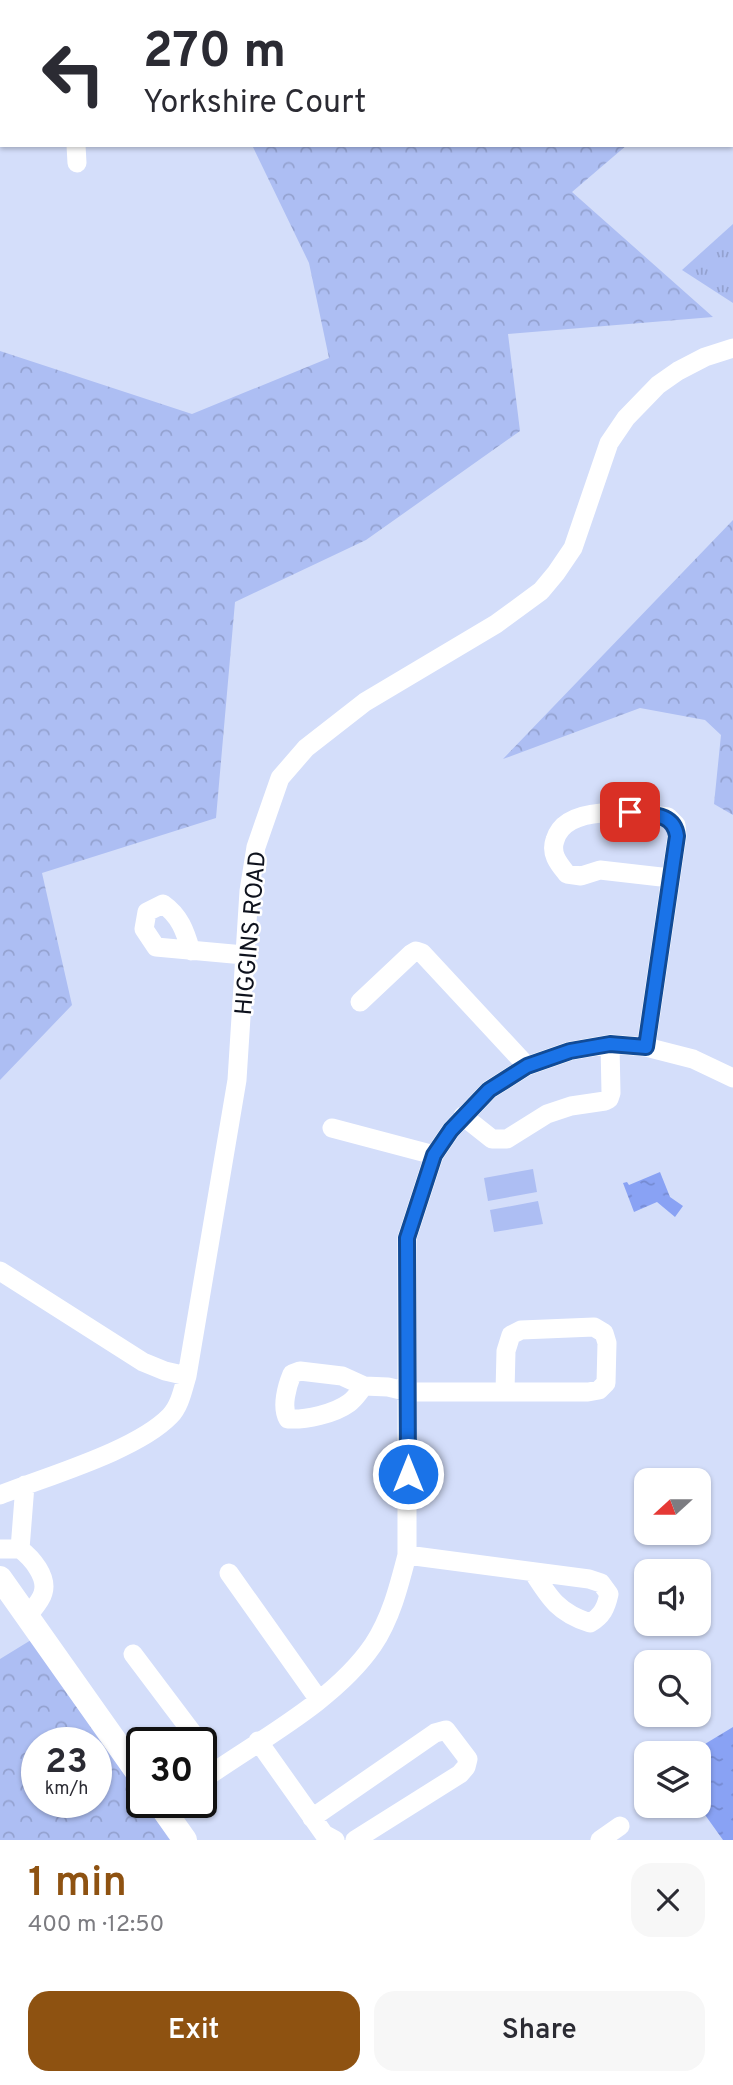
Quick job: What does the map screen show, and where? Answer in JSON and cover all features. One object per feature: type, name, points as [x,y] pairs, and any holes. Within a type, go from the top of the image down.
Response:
[{"type":"main road","points":[[2,1584],[126,1756]]},
{"type":"main road","points":[[172,1818],[185,1840]]},
{"type":"street","name":"HIGGINS ROAD","points":[[0,1495],[78,1465],[140,1437],[172,1414],[181,1395],[187,1376],[237,1080],[249,891],[256,847],[280,778],[306,748],[365,702],[496,624],[541,591],[573,548],[609,443],[626,418],[658,385],[705,357],[733,348]]},
{"type":"street","points":[[646,1047],[677,836],[676,825],[668,817],[610,812],[572,821],[559,828],[553,844],[556,862],[567,874],[581,876],[600,870],[670,878]]},
{"type":"street","points":[[191,951],[244,955]]},
{"type":"street","points":[[360,1002],[416,951],[422,953],[527,1066]]},
{"type":"street","points":[[463,1116],[492,1139],[507,1139],[547,1114],[605,1101],[611,1093],[610,1044]]},
{"type":"street","points":[[217,1765],[219,1768],[319,1700],[352,1671],[373,1644],[396,1599],[407,1555],[407,1238],[434,1155],[451,1130],[489,1090],[527,1066],[570,1051],[610,1044],[646,1047],[693,1059],[733,1078]]},
{"type":"street","points":[[332,1128],[434,1155]]},
{"type":"street","points":[[0,1271],[143,1362],[187,1376]]},
{"type":"street","points":[[363,1386],[388,1387],[409,1392],[505,1392],[588,1392],[599,1390],[606,1382],[607,1343],[604,1333],[594,1327],[521,1330],[511,1335],[506,1351],[505,1392]]},
{"type":"street","points":[[20,1549],[25,1485]]},
{"type":"street","points":[[0,1549],[20,1549],[30,1556],[44,1580],[43,1594],[27,1617]]},
{"type":"street","points":[[407,1555],[490,1564],[533,1572]]},
{"type":"street","points":[[229,1573],[319,1700]]},
{"type":"street","points":[[133,1654],[188,1727]]},
{"type":"street","points":[[312,1818],[435,1734],[446,1730],[468,1759],[466,1767],[460,1774],[355,1840]]},
{"type":"street","points":[[258,1741],[324,1834],[335,1840]]},
{"type":"street","points":[[600,1840],[620,1826]]},
{"type":"green space","points":[[253,147],[625,147],[572,192],[713,317],[508,334],[520,431],[366,540],[235,602],[216,818],[42,873],[72,1005],[0,1080],[0,351],[192,414],[329,358],[309,263]]},
{"type":"green space","points":[[733,224],[733,303],[682,270]]},
{"type":"green space","points":[[733,520],[733,815],[714,804],[721,735],[705,720],[640,708],[503,759]]},
{"type":"green space","points":[[533,1169],[537,1192],[488,1201],[484,1178]]},
{"type":"green space","points":[[538,1201],[543,1224],[494,1232],[490,1210]]},
{"type":"green space","points":[[31,1640],[91,1727],[21,1727],[21,1818],[112,1818],[112,1757],[126,1777],[126,1818],[155,1818],[170,1840],[0,1840],[0,1659]]},
{"type":"water","points":[[660,1172],[670,1197],[683,1206],[675,1217],[657,1202],[634,1212],[623,1183],[627,1182],[629,1185]]},
{"type":"water","points":[[733,1727],[733,1840],[723,1840],[707,1818],[711,1818],[710,1741]]},
{"type":"route","points":[[408,1474],[407,1238],[434,1155],[451,1130],[489,1090],[527,1066],[570,1051],[610,1044],[646,1047],[677,836],[676,825],[668,817],[630,812]]}]
